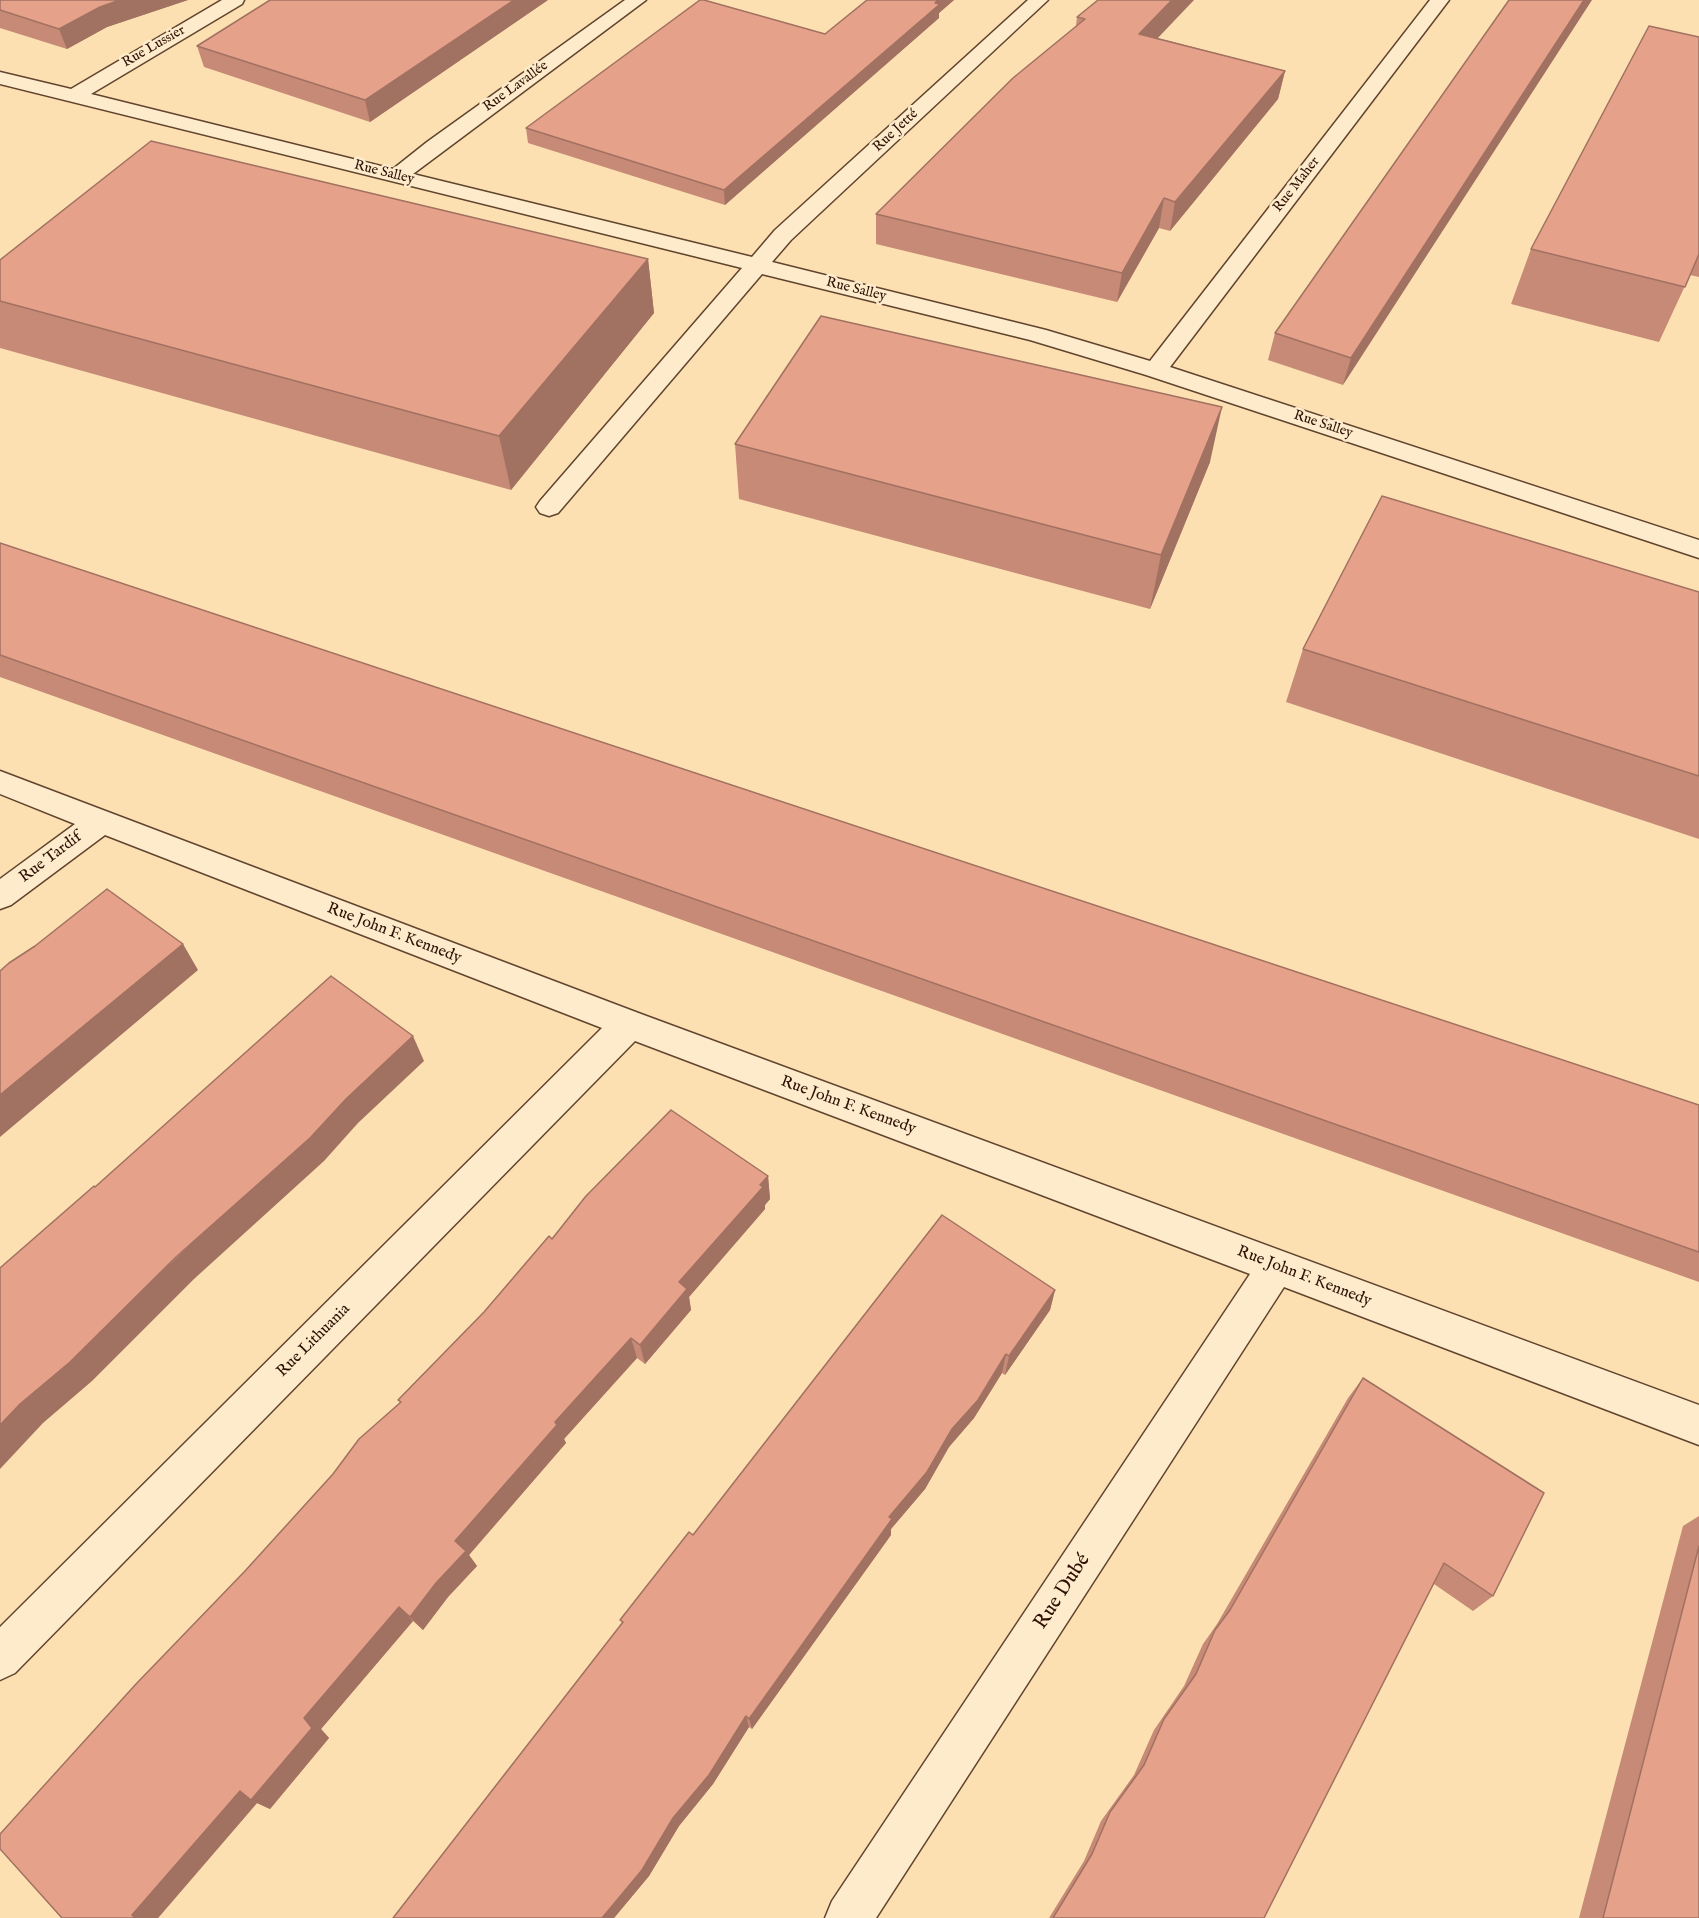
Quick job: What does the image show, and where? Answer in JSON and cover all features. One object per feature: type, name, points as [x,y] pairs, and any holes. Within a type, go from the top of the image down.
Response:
[{"type":"street","name":"Rue Lussier","points":[[74,96],[235,0]]},
{"type":"street","name":"Rue Lavallée","points":[[397,176],[434,146],[637,0]]},
{"type":"street","name":"Rue Jetté","points":[[549,507],[783,236],[1039,0]]},
{"type":"street","name":"Rue Maher","points":[[1155,370],[1440,0]]},
{"type":"street","name":"Rue Salley","points":[[0,78],[985,321],[1155,370],[1699,549]]},
{"type":"street","name":"Rue John F. Kennedy","points":[[0,782],[629,1024],[1699,1425]]},
{"type":"street","name":"Rue Tardif","points":[[0,896],[101,820]]},
{"type":"street","name":"Rue Lithuania","points":[[0,1658],[629,1024]]},
{"type":"street","name":"Rue Dubé","points":[[849,1918],[1276,1266]]},
{"type":"building","points":[[0,0],[120,0],[100,7],[59,29],[0,10]]},
{"type":"building","points":[[270,0],[514,0],[365,100],[197,46]]},
{"type":"building","points":[[700,0],[825,34],[867,0],[938,0],[935,3],[940,4],[724,190],[526,128]]},
{"type":"building","points":[[1098,0],[1172,0],[1139,34],[1285,71],[1175,202],[1164,198],[1122,273],[876,214],[1013,78],[1085,19],[1077,17]]},
{"type":"building","points":[[1509,0],[1584,0],[1351,358],[1275,333]]},
{"type":"building","points":[[1649,26],[1699,37],[1699,254],[1685,287],[1531,249]]},
{"type":"building","points":[[151,141],[648,259],[499,436],[0,301],[0,260]]},
{"type":"building","points":[[821,316],[1222,407],[1161,555],[735,444]]},
{"type":"building","points":[[1382,496],[1699,592],[1699,776],[1303,649]]},
{"type":"building","points":[[0,543],[1699,1105],[1699,1252],[0,655]]},
{"type":"building","points":[[107,889],[183,944],[0,1095],[0,971]]},
{"type":"building","points":[[331,976],[413,1036],[346,1099],[310,1138],[176,1257],[70,1362],[20,1404],[0,1425],[0,1268],[95,1187]]},
{"type":"building","points":[[671,1110],[768,1176],[760,1185],[763,1187],[679,1282],[687,1289],[640,1345],[631,1338],[555,1422],[557,1425],[455,1541],[466,1551],[436,1583],[410,1617],[399,1607],[304,1718],[312,1728],[251,1800],[240,1791],[132,1915],[133,1918],[62,1918],[0,1849],[0,1834],[136,1684],[245,1571],[333,1474],[359,1439],[401,1402],[398,1400],[484,1312],[549,1236],[552,1239],[586,1196]]},
{"type":"building","points":[[942,1215],[1055,1290],[1009,1356],[1006,1354],[978,1400],[952,1429],[927,1472],[889,1517],[892,1519],[749,1719],[746,1716],[709,1775],[673,1818],[642,1870],[602,1918],[393,1918],[623,1622],[620,1620],[689,1532],[693,1535]]},
{"type":"building","points":[[1363,1378],[1544,1493],[1493,1596],[1444,1563],[1264,1918],[1053,1918],[1092,1854],[1110,1812],[1144,1765],[1164,1719],[1196,1674],[1215,1630],[1230,1610]]},
{"type":"building","points":[[1699,1546],[1699,1918],[1603,1918]]}]
